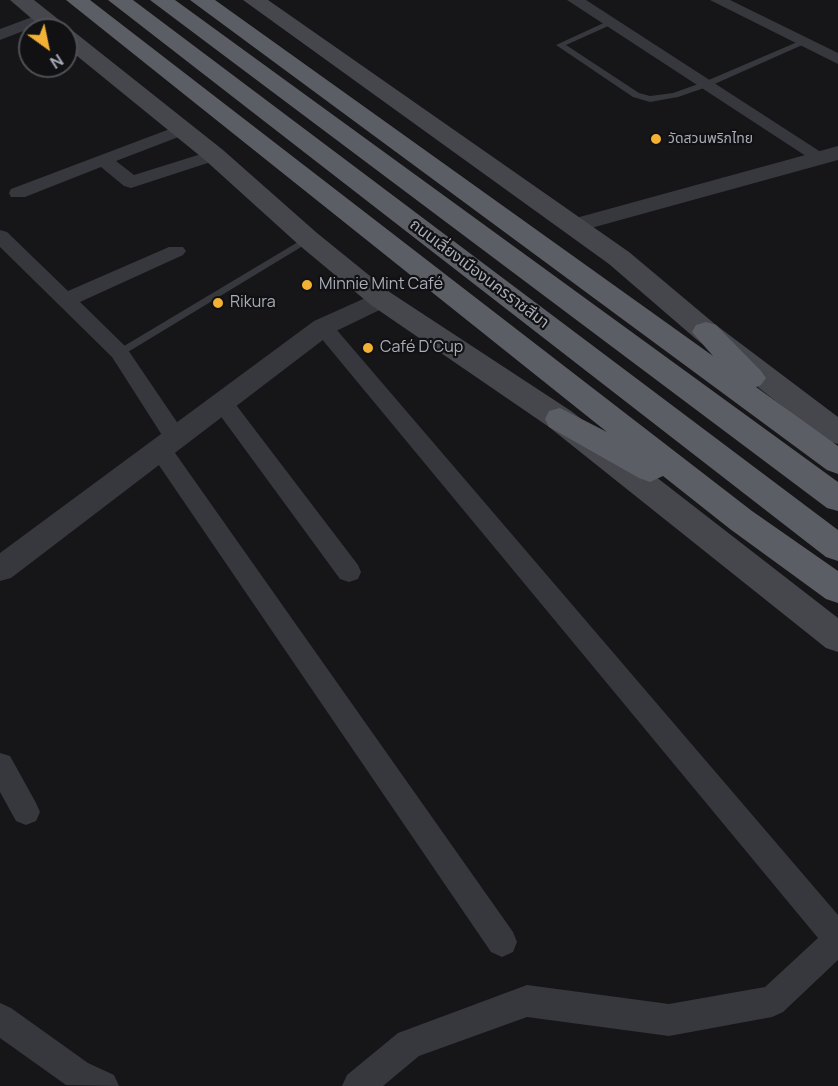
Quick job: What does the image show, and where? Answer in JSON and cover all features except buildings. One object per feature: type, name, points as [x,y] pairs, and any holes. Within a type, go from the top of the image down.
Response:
[{"type":"highway","points":[[77,0],[741,520],[838,589]]},
{"type":"highway","name":"ถนนเลี่ยงเมืองนครราชสีมา","points":[[119,0],[838,548]]},
{"type":"highway","name":"ถนนเลี่ยงเมืองนครราชสีมา","points":[[161,0],[838,499]]},
{"type":"highway","points":[[201,0],[827,438]]},
{"type":"highway","points":[[706,332],[827,438],[838,462]]},
{"type":"highway","points":[[560,419],[741,520]]},
{"type":"main road","points":[[21,0],[44,18]]},
{"type":"main road","points":[[254,0],[619,258],[706,332]]},
{"type":"main road","points":[[78,46],[183,129],[381,299],[560,419],[838,638]]},
{"type":"street","points":[[575,0],[707,84],[830,155]]},
{"type":"street","points":[[717,0],[817,43],[838,58]]},
{"type":"street","points":[[0,35],[18,31]]},
{"type":"street","points":[[18,193],[183,129]]},
{"type":"street","points":[[104,160],[131,182],[214,155]]},
{"type":"street","points":[[573,226],[830,155]]},
{"type":"street","points":[[0,236],[64,301],[119,352],[167,443],[502,942]]},
{"type":"street","points":[[64,301],[176,251]]},
{"type":"street","points":[[0,569],[323,327],[381,299]]},
{"type":"street","points":[[323,327],[838,939],[772,1001],[669,1020],[527,1001],[409,1044],[358,1086]]},
{"type":"street","points":[[222,402],[349,572]]},
{"type":"street","points":[[0,765],[26,812]]},
{"type":"street","points":[[0,1019],[77,1074],[104,1086]]},
{"type":"lane","points":[[611,23],[560,45],[636,95],[650,99],[675,95],[817,43]]},
{"type":"lane","points":[[119,352],[309,239]]},
{"type":"place","name":"วัดสวนพริกไทย","points":[[656,139]]},
{"type":"place","name":"Minnie Mint Café","points":[[307,285]]},
{"type":"place","name":"Rikura","points":[[218,303]]},
{"type":"place","name":"Café D'Cup","points":[[368,348]]}]
